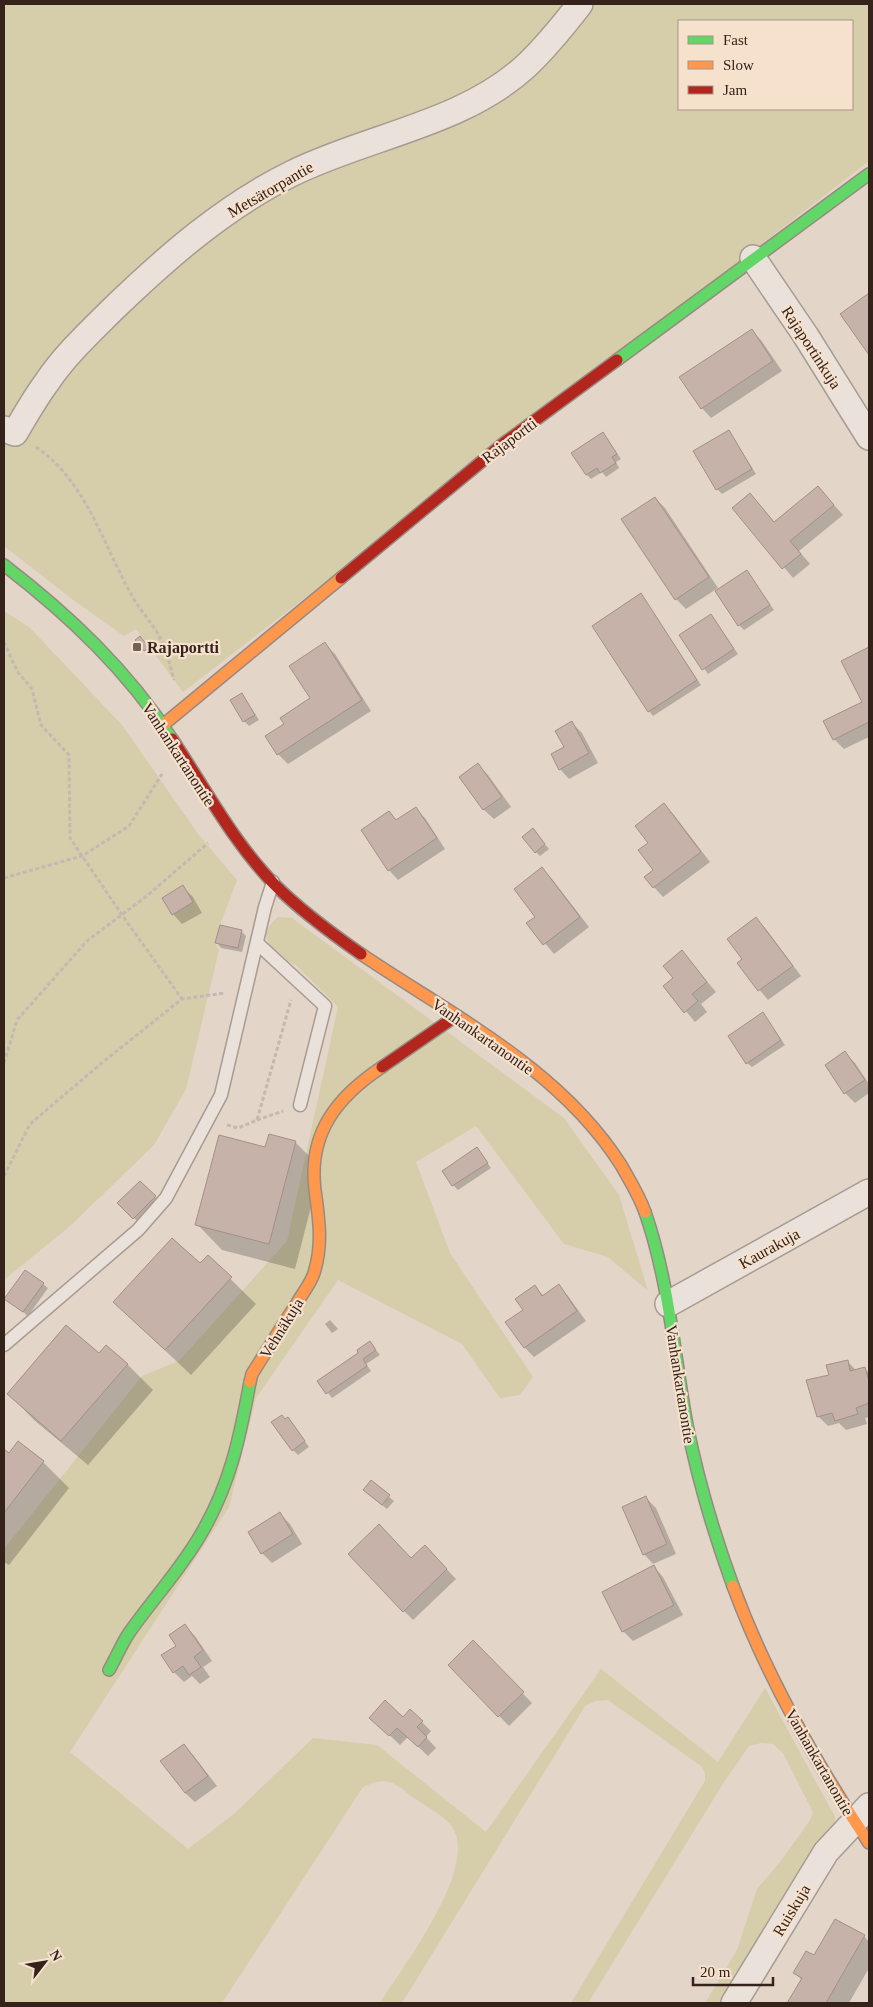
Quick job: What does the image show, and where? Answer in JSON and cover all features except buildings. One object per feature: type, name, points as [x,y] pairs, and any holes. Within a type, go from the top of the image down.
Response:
[{"type":"street","name":"Metsätorpantie","points":[[9,431],[86,335],[139,285],[208,226],[251,196],[292,173],[336,154],[461,108],[495,89],[525,67],[552,39],[580,4]]},
{"type":"street","name":"Rajaportti","points":[[163,725],[467,472],[753,258],[869,174]]},
{"type":"street","name":"Rajaportinkuja","points":[[753,258],[806,336],[869,436]]},
{"type":"street","name":"Vanhankartanontie","points":[[4,565],[75,624],[115,662],[163,725],[215,809],[253,860],[292,902],[352,950],[507,1050],[543,1078],[573,1105],[612,1151],[637,1192],[651,1231],[668,1304],[692,1448],[718,1541],[748,1622],[791,1716],[824,1773],[862,1814],[869,1843]]},
{"type":"street","name":"Vehnäkuja","points":[[109,1670],[128,1635],[200,1536],[210,1518],[226,1484],[239,1442],[252,1374],[314,1275],[320,1247],[320,1218],[315,1188],[314,1164],[324,1124],[341,1100],[364,1079],[456,1016]]},
{"type":"street","name":"Kaurakuja","points":[[668,1304],[869,1192]]},
{"type":"street","name":"Ruiskuja","points":[[734,2003],[826,1852],[862,1814]]},
{"type":"lane","points":[[4,1344],[138,1230],[166,1198],[221,1095],[273,882]]},
{"type":"lane","points":[[257,943],[325,1006],[300,1105]]},
{"type":"path","points":[[9,431],[41,451],[69,477],[86,503],[132,596],[159,636],[170,665],[181,710]]},
{"type":"path","points":[[4,642],[17,671],[32,689],[41,725],[68,755],[70,838],[182,999]]},
{"type":"path","points":[[4,878],[82,856],[129,826],[161,774]]},
{"type":"path","points":[[4,1063],[17,1020],[87,942],[148,895],[210,842]]},
{"type":"path","points":[[257,1120],[296,980]]},
{"type":"path","points":[[4,1176],[30,1124],[182,999],[246,990]]},
{"type":"path","points":[[208,1120],[238,1128],[300,1105]]},
{"type":"shaded area","points":[[4,4],[869,4],[869,161],[183,692],[136,629],[124,636],[72,599],[4,546]]},
{"type":"shaded area","points":[[4,611],[29,627],[122,725],[198,834],[237,880],[215,943],[219,950],[186,1089],[154,1145],[70,1226],[4,1280]]},
{"type":"shaded area","points":[[278,917],[292,918],[564,1118],[619,1195],[648,1291],[608,1257],[564,1244],[476,1126],[416,1162],[450,1253],[533,1377],[520,1395],[500,1398],[462,1344],[338,1280],[256,1398],[229,1507],[70,1752],[188,1849],[235,1813],[313,1738],[377,1745],[486,1832],[601,1669],[718,1762],[765,1688],[835,1817],[834,1827],[725,2003],[705,2003],[737,1950],[757,1889],[780,1862],[810,1820],[813,1812],[783,1753],[773,1744],[761,1743],[749,1746],[724,1782],[588,2003],[571,2003],[705,1781],[705,1773],[701,1766],[608,1700],[596,1701],[585,1706],[402,2003],[380,2003],[433,1920],[454,1872],[458,1850],[455,1832],[444,1818],[398,1786],[386,1781],[380,1781],[363,1787],[222,2003],[4,2003],[4,1549],[142,1376],[179,1361],[287,1241],[338,1007],[296,965],[285,960],[267,941],[267,931]]},
{"type":"traffic: fast","points":[[617,360],[869,174]]},
{"type":"traffic: fast","points":[[4,565],[74,624],[95,645],[136,690],[172,739]]},
{"type":"traffic: fast","points":[[645,1212],[660,1264],[687,1425],[696,1466],[713,1527],[733,1586]]},
{"type":"traffic: fast","points":[[109,1670],[123,1642],[185,1560],[211,1516],[233,1460],[250,1382]]},
{"type":"traffic: slow","points":[[163,725],[341,578]]},
{"type":"traffic: slow","points":[[361,954],[503,1047],[568,1100],[596,1131],[621,1165],[645,1212]]},
{"type":"traffic: slow","points":[[250,1382],[252,1374],[309,1285],[317,1263],[319,1232],[314,1170],[316,1151],[321,1134],[339,1104],[382,1067]]},
{"type":"traffic: slow","points":[[733,1586],[761,1654],[794,1719],[830,1782],[869,1843]]},
{"type":"traffic: jam","points":[[341,578],[504,443],[617,360]]},
{"type":"traffic: jam","points":[[172,739],[220,814],[260,868],[285,895],[306,913],[361,954]]},
{"type":"traffic: jam","points":[[382,1067],[456,1016]]},
{"type":"place","name":"Rajaportti","points":[[137,647]]}]
